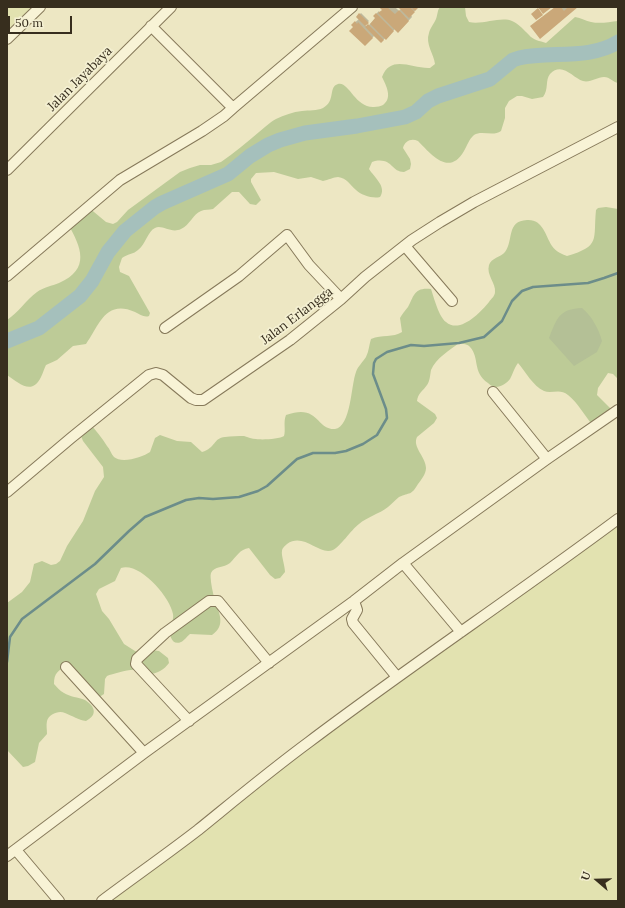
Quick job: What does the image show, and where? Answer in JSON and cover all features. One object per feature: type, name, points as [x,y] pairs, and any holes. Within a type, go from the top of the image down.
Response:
[{"type":"street","points":[[7,39],[40,7]]},
{"type":"street","name":"Jalan Jayabaya","points":[[7,170],[171,7]]},
{"type":"street","points":[[7,276],[120,180],[202,131],[224,116],[352,7]]},
{"type":"street","points":[[151,26],[233,108]]},
{"type":"street","name":"Jalan Erlangga","points":[[7,492],[149,375],[153,373],[160,373],[191,398],[203,400],[290,340],[341,299],[365,277],[405,246],[440,222],[474,202],[618,127]]},
{"type":"street","points":[[165,328],[239,276],[287,235],[309,265],[341,299]]},
{"type":"street","points":[[405,246],[452,301]]},
{"type":"street","points":[[493,392],[547,458]]},
{"type":"street","points":[[7,856],[144,753],[354,601],[403,563],[547,458],[618,410]]},
{"type":"street","points":[[102,901],[197,831],[258,780],[309,741],[618,520]]},
{"type":"street","points":[[403,563],[461,632]]},
{"type":"street","points":[[189,721],[136,664],[137,659],[165,632],[209,602],[218,601],[269,663]]},
{"type":"street","points":[[354,601],[357,610],[352,619],[353,623],[397,677]]},
{"type":"street","points":[[66,667],[144,753]]},
{"type":"street","points":[[16,850],[60,901]]},
{"type":"green space","points":[[7,7],[40,7],[7,39]]},
{"type":"green space","points":[[440,7],[465,7],[466,16],[469,22],[474,23],[503,19],[512,21],[519,25],[532,38],[546,43],[575,17],[594,23],[618,21],[618,83],[604,77],[583,81],[563,70],[554,70],[549,76],[546,91],[543,97],[532,99],[517,96],[509,101],[505,108],[505,118],[501,131],[498,133],[480,133],[474,135],[458,159],[446,163],[440,161],[418,141],[411,140],[407,142],[403,148],[410,159],[410,169],[404,172],[397,170],[385,161],[372,162],[369,169],[381,186],[382,193],[380,197],[367,196],[356,190],[346,180],[338,177],[323,181],[311,177],[298,179],[274,172],[256,173],[251,179],[251,182],[261,200],[256,205],[250,204],[239,192],[232,192],[213,209],[198,212],[187,225],[181,229],[174,230],[161,227],[155,228],[150,232],[143,245],[138,250],[122,258],[119,267],[120,272],[129,276],[150,313],[149,316],[144,316],[125,309],[117,309],[110,312],[104,316],[86,344],[73,346],[57,360],[46,365],[41,377],[34,386],[25,386],[7,375],[7,320],[37,292],[59,283],[76,271],[80,257],[79,249],[77,241],[68,224],[88,207],[106,222],[113,224],[117,222],[128,210],[180,172],[200,165],[211,165],[221,162],[274,120],[295,112],[323,108],[327,105],[331,98],[333,88],[338,84],[346,86],[357,99],[367,106],[375,107],[383,105],[388,99],[388,91],[382,77],[386,70],[391,66],[403,64],[430,68],[435,64],[428,37]]},
{"type":"green space","points":[[606,207],[618,209],[618,379],[613,374],[608,373],[598,388],[597,395],[615,413],[594,427],[572,398],[559,391],[547,392],[540,389],[518,363],[507,382],[500,386],[493,386],[483,379],[480,374],[475,356],[470,347],[459,343],[433,366],[428,383],[417,401],[435,414],[437,418],[434,423],[417,437],[416,445],[424,460],[426,468],[423,477],[412,492],[399,497],[389,506],[362,522],[339,546],[333,550],[322,550],[305,542],[299,541],[293,541],[287,544],[282,549],[285,572],[280,578],[275,579],[270,575],[249,548],[241,552],[228,565],[214,569],[211,573],[211,582],[219,612],[220,624],[219,628],[212,635],[190,634],[181,642],[178,643],[173,641],[170,627],[173,620],[173,614],[171,607],[160,590],[145,575],[137,570],[121,568],[115,581],[99,589],[96,594],[102,611],[109,619],[124,644],[140,653],[151,650],[159,651],[168,658],[169,663],[161,670],[151,674],[132,670],[107,676],[105,679],[104,694],[96,699],[68,666],[62,669],[57,672],[54,684],[66,694],[88,702],[94,710],[94,713],[90,719],[86,721],[78,719],[63,712],[57,712],[52,715],[47,721],[47,734],[39,743],[35,762],[28,766],[23,767],[7,750],[7,603],[22,592],[30,582],[34,564],[42,561],[51,565],[60,561],[67,546],[83,521],[95,491],[104,477],[103,467],[83,441],[79,431],[89,423],[101,437],[114,457],[127,460],[138,458],[150,452],[155,438],[160,435],[177,441],[191,442],[202,452],[210,448],[218,439],[225,437],[244,436],[253,439],[275,439],[284,436],[285,434],[286,415],[297,412],[311,414],[324,426],[329,428],[335,429],[340,427],[350,405],[356,372],[366,357],[371,339],[395,335],[402,332],[400,318],[408,307],[415,293],[421,289],[431,289],[443,320],[451,325],[463,324],[475,316],[494,295],[495,289],[488,269],[489,265],[492,261],[505,252],[508,247],[513,227],[516,224],[520,221],[527,220],[537,222],[543,228],[554,248],[567,256],[585,249],[590,245],[594,235],[596,210],[598,208]]},
{"type":"green space","points":[[582,308],[594,323],[602,341],[597,352],[574,366],[549,338],[554,325],[560,316],[568,310]]},
{"type":"green space","points":[[618,519],[618,901],[102,901],[197,831]]},
{"type":"building","points":[[379,7],[387,7],[395,14],[399,10],[409,21],[398,33],[378,13],[382,10]]},
{"type":"building","points":[[398,7],[410,7],[415,12],[409,18]]},
{"type":"building","points":[[411,7],[419,7],[415,11]]},
{"type":"building","points":[[538,7],[552,7],[543,14]]},
{"type":"building","points":[[555,7],[561,7],[564,11],[568,7],[578,7],[540,39],[530,26]]},
{"type":"building","points":[[538,8],[543,15],[536,20],[531,14]]},
{"type":"building","points":[[359,13],[369,23],[365,26],[356,17]]},
{"type":"building","points":[[376,13],[394,31],[386,40],[370,24],[375,18],[373,16]]},
{"type":"building","points":[[355,21],[357,24],[358,22],[373,38],[365,46],[349,31],[353,27],[351,25]]},
{"type":"building","points":[[368,24],[384,40],[381,43],[365,27]]},
{"type":"waterway","points":[[7,341],[39,328],[80,296],[92,281],[108,252],[125,231],[155,207],[228,174],[250,156],[268,145],[305,133],[357,126],[405,117],[416,112],[428,101],[438,96],[490,79],[513,60],[519,58],[595,51],[607,48],[618,42]]},
{"type":"waterway","points":[[7,662],[10,637],[22,619],[95,564],[145,517],[186,500],[199,498],[213,499],[239,497],[258,491],[267,486],[297,459],[313,453],[335,453],[346,451],[363,444],[377,435],[387,418],[386,409],[373,374],[376,359],[387,352],[411,345],[424,346],[459,343],[484,337],[502,321],[512,301],[522,291],[533,287],[588,283],[618,273]]}]
